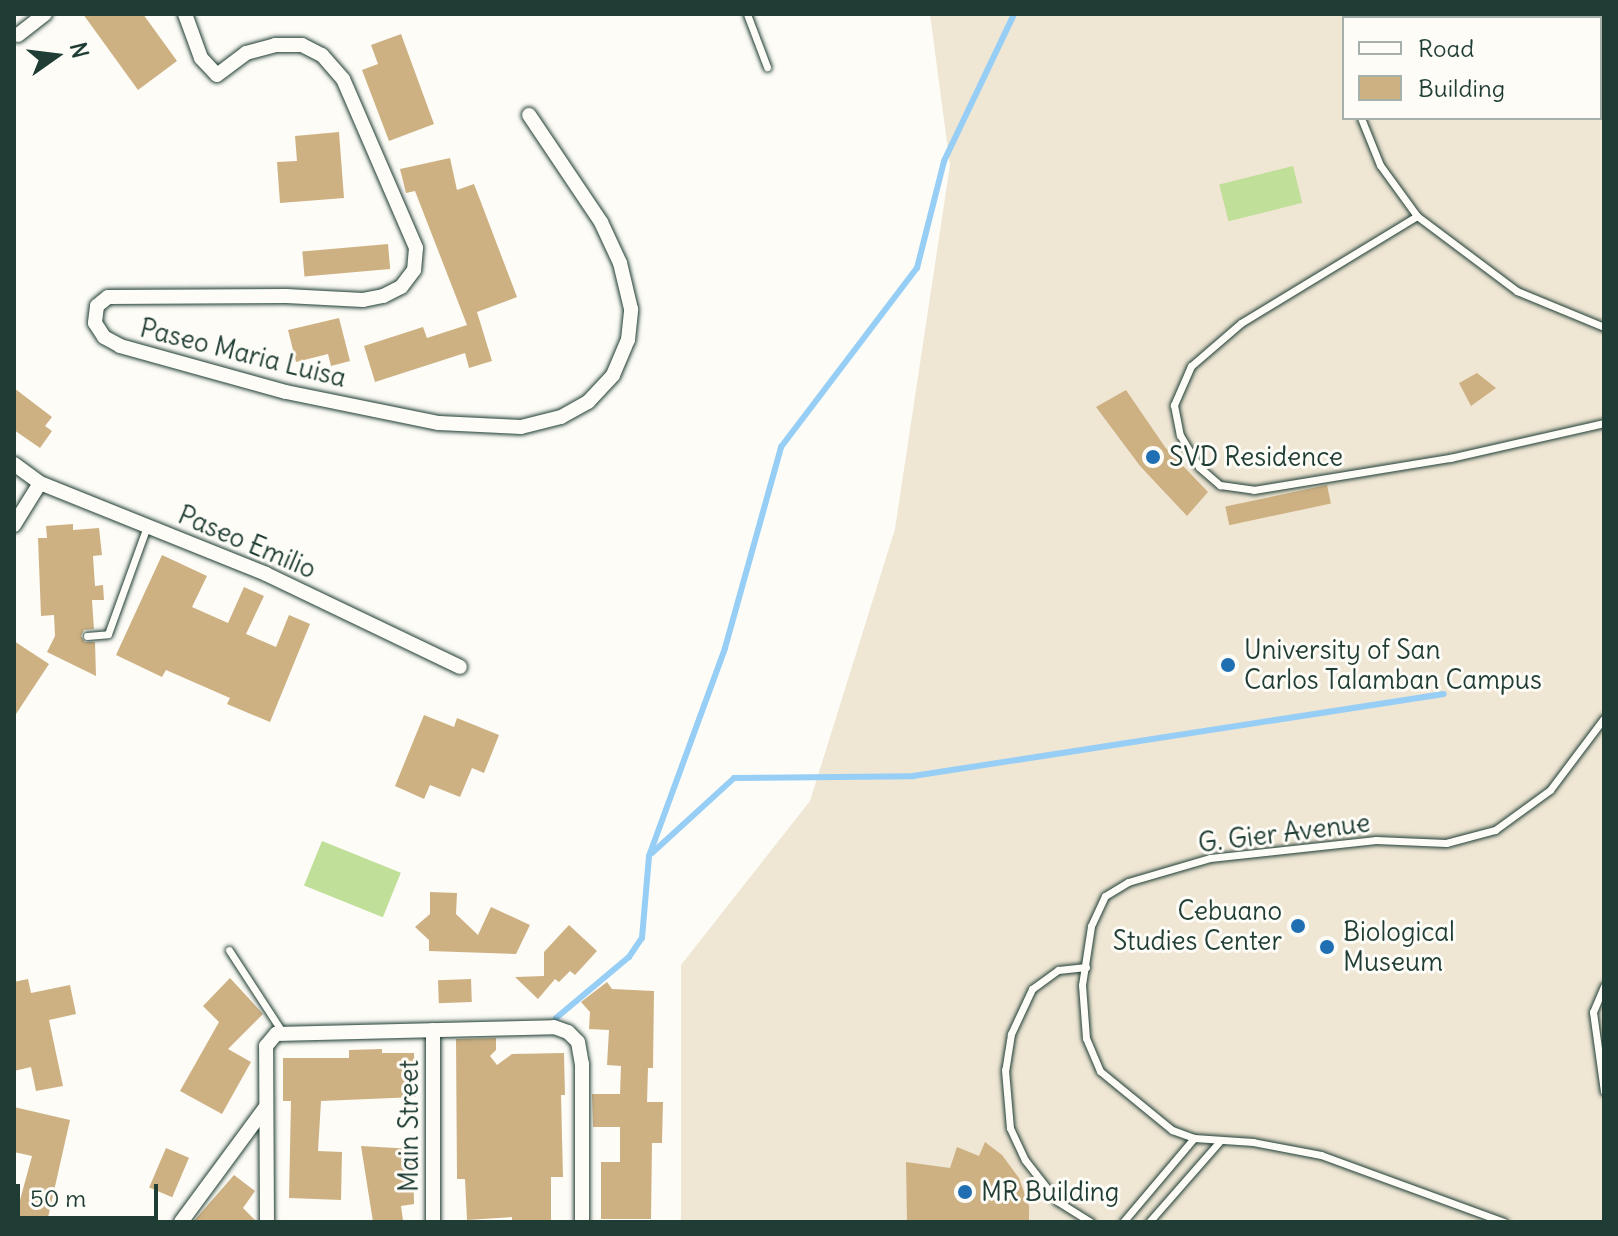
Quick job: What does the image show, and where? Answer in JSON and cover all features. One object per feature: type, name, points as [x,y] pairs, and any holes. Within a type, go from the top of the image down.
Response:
[{"type":"street","points":[[18,35],[45,14]]},
{"type":"street","name":"Paseo Maria Luisa","points":[[185,14],[201,58],[217,75],[246,53],[275,45],[302,45],[322,55],[343,79],[416,248],[414,270],[401,287],[383,296],[363,300],[286,296],[108,297],[97,306],[95,323],[104,337],[120,346],[286,392],[439,423],[521,427],[561,417],[588,402],[613,375],[628,340],[631,309],[620,263],[601,222],[529,115]]},
{"type":"street","name":"Paseo Emilio","points":[[14,464],[40,483],[266,574],[460,667]]},
{"type":"street","points":[[14,525],[40,483]]},
{"type":"street","points":[[267,1222],[266,1046],[276,1034],[554,1027],[568,1032],[578,1042],[582,1064],[582,1222]]},
{"type":"street","name":"Main Street","points":[[433,1030],[433,1222]]},
{"type":"street","points":[[181,1222],[265,1108]]},
{"type":"lane","points":[[747,14],[767,67]]},
{"type":"lane","points":[[1362,120],[1380,165],[1417,216],[1517,291],[1604,327]]},
{"type":"lane","points":[[1417,216],[1241,323],[1191,366],[1174,405],[1180,435],[1199,467],[1220,485],[1254,490],[1450,458],[1604,423]]},
{"type":"lane","points":[[87,636],[108,634],[147,526]]},
{"type":"lane","name":"G. Gier Avenue","points":[[1504,1222],[1321,1155],[1253,1142],[1194,1138],[1172,1130],[1100,1071],[1086,1038],[1082,999],[1091,926],[1105,896],[1128,882],[1210,858],[1376,840],[1446,843],[1495,830],[1550,790],[1604,718]]},
{"type":"lane","points":[[229,950],[283,1033]]},
{"type":"lane","points":[[1086,967],[1058,970],[1032,989],[1011,1034],[1005,1070],[1010,1128],[1025,1160],[1057,1201],[1091,1222]]},
{"type":"lane","points":[[1604,986],[1593,1012],[1604,1091]]},
{"type":"lane","points":[[1123,1222],[1194,1138]]},
{"type":"lane","points":[[1149,1222],[1220,1141]]},
{"type":"shaded area","name":"University of San Carlos Talamban Campus","points":[[930,14],[1604,14],[1604,1222],[681,1222],[681,965],[810,801],[895,529],[950,165]]},
{"type":"green space","points":[[1293,166],[1302,203],[1228,221],[1219,184]]},
{"type":"green space","points":[[322,841],[401,873],[383,917],[304,886]]},
{"type":"building","points":[[83,14],[143,14],[177,61],[138,90]]},
{"type":"building","points":[[401,34],[434,124],[389,141],[362,70],[378,64],[371,45]]},
{"type":"building","points":[[339,132],[344,198],[280,203],[277,162],[297,161],[295,136]]},
{"type":"building","points":[[450,158],[457,190],[474,184],[517,297],[477,312],[492,361],[469,368],[465,353],[375,382],[364,346],[423,327],[427,338],[467,325],[415,191],[406,193],[400,169]]},
{"type":"building","points":[[388,244],[390,269],[305,276],[302,251]]},
{"type":"building","points":[[339,318],[350,361],[331,366],[328,354],[296,362],[288,330]]},
{"type":"building","points":[[1477,373],[1496,388],[1471,406],[1459,383]]},
{"type":"building","points":[[14,388],[52,417],[45,426],[52,431],[40,448],[14,430]]},
{"type":"building","name":"SVD Residence","points":[[1126,390],[1165,447],[1208,492],[1187,516],[1140,466],[1096,407]]},
{"type":"building","points":[[1327,485],[1331,504],[1229,525],[1225,507]]},
{"type":"building","points":[[73,524],[73,530],[99,528],[102,555],[93,556],[95,586],[103,585],[104,600],[92,600],[94,629],[84,630],[81,636],[85,642],[95,642],[96,676],[47,652],[55,636],[54,615],[41,616],[38,538],[47,538],[46,526]]},
{"type":"building","points":[[162,555],[207,576],[192,607],[228,623],[244,587],[264,596],[246,634],[276,647],[289,615],[310,624],[270,722],[227,704],[230,698],[166,670],[162,677],[116,655]]},
{"type":"building","points":[[14,641],[49,664],[14,717]]},
{"type":"building","points":[[424,715],[454,727],[457,718],[499,735],[484,773],[472,768],[460,797],[430,785],[424,799],[395,786]]},
{"type":"building","points":[[430,892],[457,893],[456,914],[478,935],[491,907],[530,925],[516,954],[429,951],[429,940],[415,927],[430,914]]},
{"type":"building","points":[[569,925],[597,951],[575,975],[570,971],[559,982],[555,979],[538,999],[515,977],[544,976],[544,952]]},
{"type":"building","points":[[230,978],[263,1014],[228,1049],[251,1062],[222,1114],[180,1091],[219,1022],[203,1006]]},
{"type":"building","points":[[28,979],[31,993],[70,985],[76,1014],[49,1020],[63,1086],[36,1091],[31,1067],[14,1071],[14,982]]},
{"type":"building","points":[[471,979],[472,1002],[439,1003],[438,980]]},
{"type":"building","points":[[607,982],[612,989],[654,991],[653,1068],[648,1068],[647,1102],[663,1102],[662,1143],[652,1143],[651,1219],[601,1219],[601,1162],[620,1162],[620,1127],[593,1127],[592,1094],[620,1094],[621,1066],[607,1065],[609,1030],[589,1029],[590,1012],[581,1002]]},
{"type":"building","points":[[496,1038],[496,1050],[490,1056],[497,1065],[512,1054],[564,1053],[565,1095],[561,1095],[563,1177],[551,1177],[551,1220],[512,1221],[512,1217],[467,1220],[465,1179],[457,1179],[456,1039]]},
{"type":"building","points":[[382,1049],[382,1053],[414,1053],[416,1097],[321,1101],[318,1151],[342,1152],[341,1200],[289,1198],[291,1101],[283,1101],[283,1058],[349,1058],[349,1050]]},
{"type":"building","points":[[14,1107],[70,1120],[47,1222],[14,1222],[32,1156],[14,1152]]},
{"type":"building","name":"MR Building","points":[[985,1142],[1002,1155],[1019,1178],[1029,1206],[1029,1222],[907,1222],[906,1162],[950,1168],[957,1147],[979,1156]]},
{"type":"building","points":[[361,1146],[413,1149],[414,1204],[401,1206],[403,1220],[373,1222]]},
{"type":"building","points":[[166,1148],[189,1158],[172,1197],[149,1188]]},
{"type":"building","points":[[234,1175],[255,1191],[243,1208],[257,1222],[193,1222]]},
{"type":"waterway","points":[[556,1018],[629,957],[642,938],[649,856],[725,648],[781,447],[917,268],[944,161],[1014,14]]},
{"type":"waterway","points":[[652,853],[734,778],[913,776],[1444,694]]},
{"type":"place","name":"SVD Residence","points":[[1153,457]]},
{"type":"place","name":"University of San Carlos Talamban Campus","points":[[1228,665]]},
{"type":"place","name":"Cebuano Studies Center","points":[[1298,926]]},
{"type":"place","name":"Biological Museum","points":[[1327,947]]},
{"type":"place","name":"MR Building","points":[[965,1192]]}]
